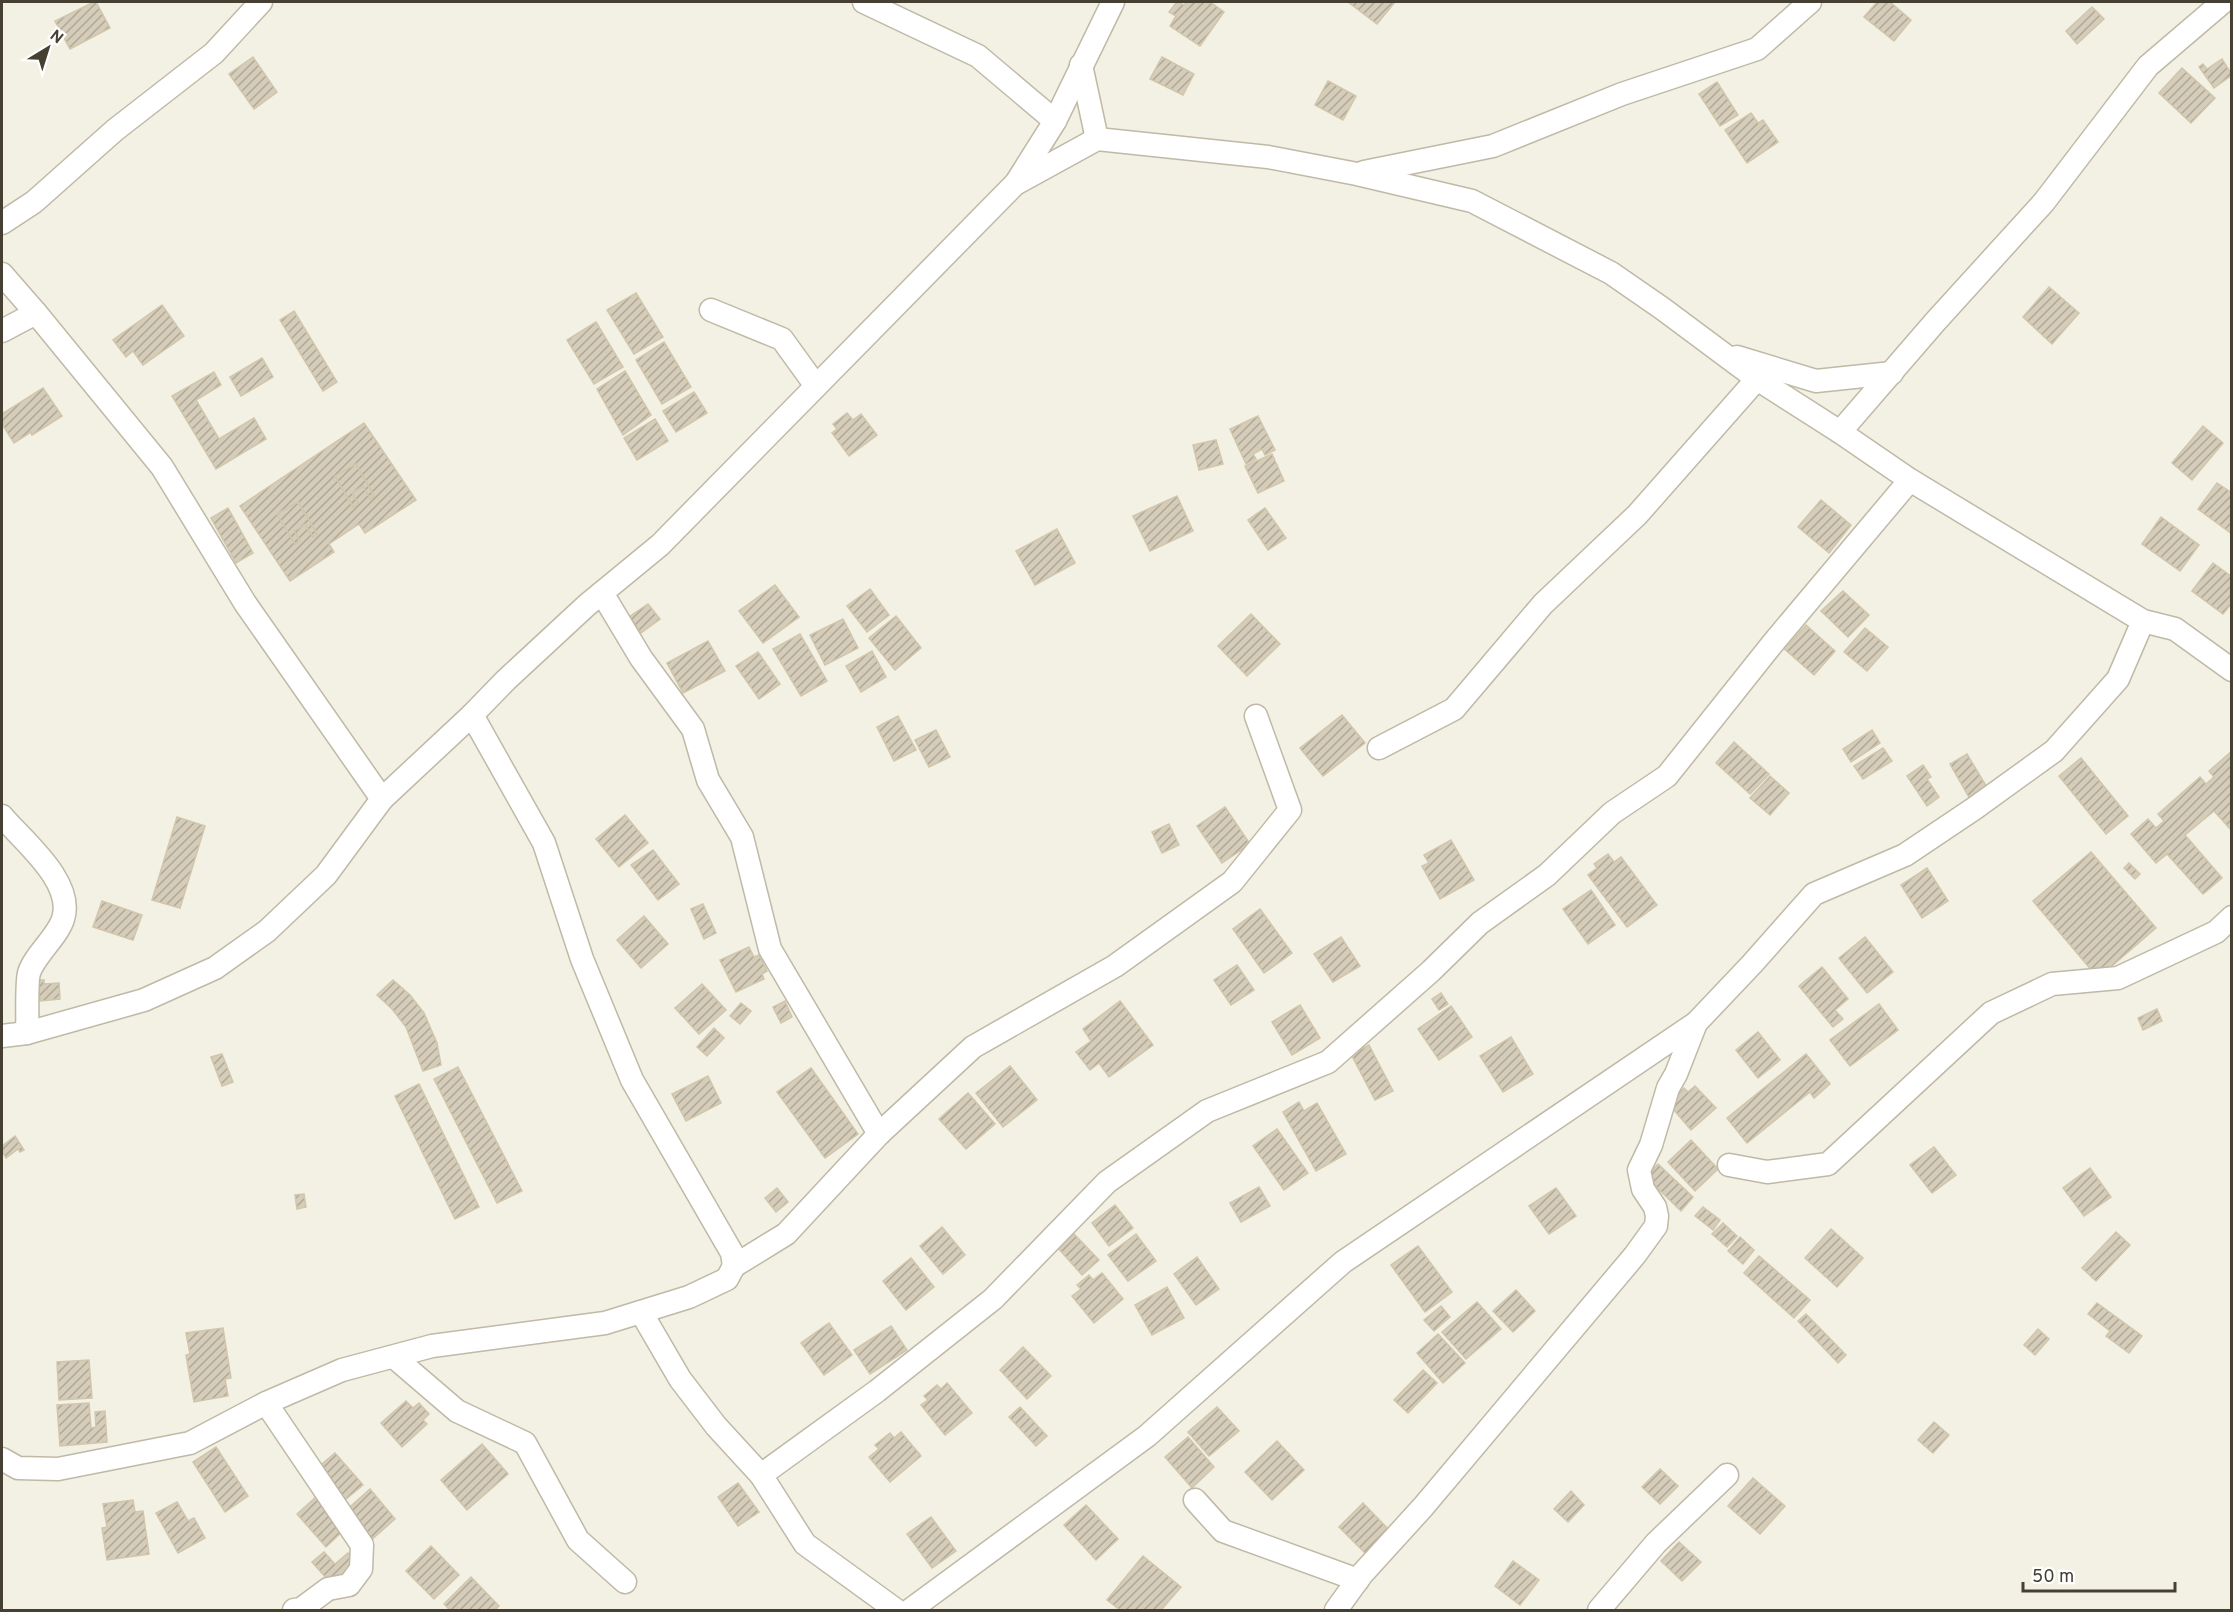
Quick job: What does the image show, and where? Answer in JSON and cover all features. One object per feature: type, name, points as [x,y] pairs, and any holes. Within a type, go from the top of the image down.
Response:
[{"type":"street","points":[[2,223],[34,202],[115,130],[214,53],[261,2]]},
{"type":"street","points":[[864,2],[978,56],[1054,121]]},
{"type":"street","points":[[2,1036],[27,1033],[144,1000],[215,968],[267,931],[326,875],[382,799],[602,592],[660,545],[1015,184],[1054,121],[1113,2]]},
{"type":"street","points":[[1357,174],[1493,146],[1622,94],[1757,50],[1810,2]]},
{"type":"street","points":[[1840,432],[1935,322],[2044,202],[2148,66],[2224,9]]},
{"type":"street","points":[[1081,65],[1097,139]]},
{"type":"street","points":[[1015,184],[1097,139],[1268,157],[1357,174],[1472,201],[1611,273],[1757,379],[1910,480],[2143,621],[2175,629],[2232,670]]},
{"type":"street","points":[[2,274],[162,467],[245,603],[382,799]]},
{"type":"street","points":[[711,310],[782,339],[816,386]]},
{"type":"street","points":[[2,331],[36,313]]},
{"type":"street","points":[[1724,354],[1816,381],[1892,373]]},
{"type":"street","points":[[1379,748],[1454,709],[1543,604],[1637,515],[1757,379]]},
{"type":"street","points":[[760,1475],[877,1392],[993,1299],[1107,1182],[1207,1111],[1328,1062],[1431,971],[1479,923],[1548,875],[1612,813],[1667,776],[1773,643],[1910,480]]},
{"type":"street","points":[[602,592],[641,658],[693,729],[708,780],[742,837],[770,949],[879,1134]]},
{"type":"street","points":[[910,1611],[1146,1436],[1343,1262],[1696,1023],[1814,894],[1905,855],[2054,751],[2118,679],[2143,621]]},
{"type":"street","points":[[472,715],[544,843],[582,959],[632,1080],[732,1253],[734,1266]]},
{"type":"street","points":[[2,1462],[18,1468],[58,1469],[190,1443],[266,1403],[342,1370],[432,1346],[605,1323],[689,1297],[727,1279],[734,1266],[786,1234],[879,1134],[973,1047],[1115,966],[1232,882],[1290,810],[1256,716]]},
{"type":"street","points":[[2,816],[52,874],[62,890],[65,901],[63,919],[29,973],[27,1033]]},
{"type":"street","points":[[1729,1165],[1767,1172],[1828,1164],[1991,1012],[2052,984],[2118,978],[2216,933],[2232,917]]},
{"type":"street","points":[[1336,1611],[1358,1580],[1438,1489],[1635,1255],[1656,1226],[1655,1206],[1643,1189],[1639,1170],[1651,1145],[1668,1088],[1676,1074],[1696,1023]]},
{"type":"street","points":[[641,1312],[680,1379],[716,1426],[760,1475],[805,1544],[896,1611]]},
{"type":"street","points":[[394,1357],[457,1411],[525,1443],[578,1540],[625,1582]]},
{"type":"street","points":[[266,1403],[362,1545],[361,1569],[349,1585],[328,1589],[299,1610]]},
{"type":"street","points":[[1599,1611],[1656,1543],[1726,1475]]},
{"type":"street","points":[[1195,1500],[1223,1531],[1358,1580]]},
{"type":"building","points":[[94,2],[110,28],[70,49],[55,21]]},
{"type":"building","points":[[1177,2],[1184,5],[1187,2],[1210,2],[1224,12],[1200,46],[1170,26],[1176,16],[1169,12]]},
{"type":"building","points":[[1348,2],[1395,2],[1377,24]]},
{"type":"building","points":[[1877,2],[1890,2],[1911,20],[1894,41],[1864,17]]},
{"type":"building","points":[[2092,7],[2104,19],[2077,44],[2066,31]]},
{"type":"building","points":[[253,57],[277,92],[254,109],[229,74]]},
{"type":"building","points":[[1162,57],[1194,74],[1183,95],[1150,79]]},
{"type":"building","points":[[2222,59],[2232,75],[2214,88],[2199,67],[2203,64],[2207,69]]},
{"type":"building","points":[[2182,68],[2215,98],[2191,123],[2159,93]]},
{"type":"building","points":[[1328,81],[1356,96],[1343,120],[1315,105]]},
{"type":"building","points":[[1717,82],[1738,115],[1720,126],[1699,94]]},
{"type":"building","points":[[1751,113],[1758,123],[1763,120],[1778,142],[1747,163],[1725,130]]},
{"type":"building","points":[[2049,287],[2079,313],[2052,344],[2023,317]]},
{"type":"building","points":[[636,293],[663,337],[634,354],[607,310]]},
{"type":"building","points":[[162,305],[184,336],[143,365],[133,351],[126,357],[113,340]]},
{"type":"building","points":[[294,311],[337,382],[323,391],[280,320]]},
{"type":"building","points":[[596,322],[623,367],[594,384],[567,340]]},
{"type":"building","points":[[664,342],[691,387],[662,404],[636,360]]},
{"type":"building","points":[[262,358],[273,377],[241,396],[230,377]]},
{"type":"building","points":[[625,371],[651,415],[623,435],[597,389]]},
{"type":"building","points":[[214,372],[221,385],[196,400],[219,439],[254,418],[266,439],[216,469],[172,396]]},
{"type":"building","points":[[43,388],[62,416],[32,435],[31,432],[14,443],[2,424],[2,414]]},
{"type":"building","points":[[694,392],[707,413],[676,432],[663,411]]},
{"type":"building","points":[[847,413],[853,420],[861,414],[877,435],[849,456],[832,433],[837,429],[833,424]]},
{"type":"building","points":[[1258,416],[1275,450],[1265,455],[1262,449],[1253,454],[1256,459],[1246,464],[1230,429]]},
{"type":"building","points":[[655,419],[668,441],[637,460],[624,438]]},
{"type":"building","points":[[364,423],[416,500],[365,533],[359,524],[329,544],[334,552],[290,581],[240,506]],"holes":[[[356,464],[374,496],[370,499],[363,486],[352,493],[358,503],[353,507],[335,476]],[[298,502],[317,534],[313,537],[305,524],[294,531],[300,541],[295,544],[277,514]]]},
{"type":"building","points":[[2203,426],[2223,443],[2192,480],[2172,463]]},
{"type":"building","points":[[1216,440],[1223,464],[1199,470],[1193,445]]},
{"type":"building","points":[[1272,454],[1284,481],[1258,493],[1245,466]]},
{"type":"building","points":[[356,464],[374,496],[370,499],[363,486],[352,493],[358,503],[353,507],[335,476]]},
{"type":"building","points":[[2217,483],[2232,493],[2232,534],[2198,509]]},
{"type":"building","points":[[1177,496],[1193,531],[1150,551],[1133,516]]},
{"type":"building","points":[[1821,500],[1851,525],[1829,553],[1798,527]]},
{"type":"building","points":[[298,502],[317,534],[313,537],[305,524],[294,531],[300,541],[295,544],[277,514]]},
{"type":"building","points":[[228,508],[253,553],[236,563],[211,518]]},
{"type":"building","points":[[1265,508],[1286,538],[1268,550],[1248,520]]},
{"type":"building","points":[[2161,517],[2199,545],[2180,571],[2142,544]]},
{"type":"building","points":[[1057,529],[1075,563],[1035,585],[1016,551]]},
{"type":"building","points":[[2213,563],[2232,577],[2232,603],[2223,614],[2192,591]]},
{"type":"building","points":[[775,585],[799,617],[763,643],[739,611]]},
{"type":"building","points":[[870,589],[889,615],[867,632],[847,606]]},
{"type":"building","points":[[1843,591],[1869,615],[1848,637],[1821,611]]},
{"type":"building","points":[[648,604],[660,619],[641,633],[629,617]]},
{"type":"building","points":[[1251,614],[1280,644],[1247,676],[1218,646]]},
{"type":"building","points":[[896,616],[921,648],[895,670],[869,638]]},
{"type":"building","points":[[843,619],[858,648],[825,665],[810,635]]},
{"type":"building","points":[[1806,625],[1835,651],[1814,675],[1782,647],[1786,642],[1789,644]]},
{"type":"building","points":[[1865,628],[1888,647],[1867,671],[1844,652]]},
{"type":"building","points":[[800,634],[827,681],[801,696],[773,649]]},
{"type":"building","points":[[708,641],[725,671],[683,693],[667,663]]},
{"type":"building","points":[[872,651],[886,677],[861,692],[846,666]]},
{"type":"building","points":[[758,652],[780,684],[759,699],[736,666]]},
{"type":"building","points":[[1342,715],[1365,743],[1323,776],[1300,748]]},
{"type":"building","points":[[898,716],[916,750],[894,761],[877,727]]},
{"type":"building","points":[[936,730],[950,757],[929,767],[915,740]]},
{"type":"building","points":[[1872,730],[1880,743],[1851,762],[1843,749]]},
{"type":"building","points":[[1734,742],[1769,774],[1750,794],[1716,763]]},
{"type":"building","points":[[1883,748],[1892,761],[1863,779],[1854,766]]},
{"type":"building","points":[[2232,751],[2232,831],[2214,811],[2185,835],[2222,878],[2203,894],[2167,854],[2156,863],[2131,834],[2148,819],[2156,828],[2164,821],[2158,814],[2200,777],[2206,784],[2214,777],[2209,771]]},
{"type":"building","points":[[1967,754],[1988,789],[1970,799],[1950,764]]},
{"type":"building","points":[[2081,758],[2128,816],[2106,834],[2059,776]]},
{"type":"building","points":[[1923,765],[1931,777],[1927,779],[1939,797],[1927,806],[1907,776]]},
{"type":"building","points":[[1770,776],[1789,793],[1770,815],[1750,798]]},
{"type":"building","points":[[1225,807],[1250,844],[1222,863],[1197,826]]},
{"type":"building","points":[[625,815],[648,843],[619,867],[596,839]]},
{"type":"building","points":[[177,817],[205,826],[180,908],[152,900]]},
{"type":"building","points":[[1169,824],[1179,845],[1162,853],[1152,832]]},
{"type":"building","points":[[1451,840],[1474,880],[1440,899],[1422,866],[1429,863],[1424,855]]},
{"type":"building","points":[[653,850],[679,884],[658,900],[631,865]]},
{"type":"building","points":[[2091,852],[2156,928],[2098,978],[2033,901]]},
{"type":"building","points":[[1608,854],[1614,862],[1621,857],[1657,905],[1627,927],[1588,875],[1597,868],[1594,864]]},
{"type":"building","points":[[2129,863],[2140,874],[2135,879],[2124,868]]},
{"type":"building","points":[[1927,868],[1948,901],[1922,918],[1901,885]]},
{"type":"building","points":[[1591,890],[1615,925],[1588,944],[1563,909]]},
{"type":"building","points":[[102,901],[142,915],[133,940],[93,927]]},
{"type":"building","points":[[703,904],[716,933],[704,939],[691,909]]},
{"type":"building","points":[[1260,909],[1292,953],[1264,973],[1233,929]]},
{"type":"building","points":[[644,916],[668,944],[641,968],[617,940]]},
{"type":"building","points":[[1341,937],[1360,966],[1333,982],[1314,954]]},
{"type":"building","points":[[1865,937],[1893,972],[1867,993],[1839,958]]},
{"type":"building","points":[[749,947],[754,957],[759,955],[767,971],[762,974],[764,979],[736,992],[720,960]]},
{"type":"building","points":[[1237,965],[1254,990],[1231,1005],[1214,980]]},
{"type":"building","points":[[1822,967],[1848,999],[1835,1010],[1843,1019],[1833,1027],[1799,986]]},
{"type":"building","points":[[38,980],[44,980],[44,984],[59,983],[60,999],[40,1001]]},
{"type":"building","points":[[393,980],[410,995],[424,1013],[437,1043],[441,1065],[423,1071],[406,1027],[377,995]]},
{"type":"building","points":[[702,984],[726,1010],[699,1034],[675,1008]]},
{"type":"building","points":[[1441,993],[1448,1004],[1439,1010],[1432,999]]},
{"type":"building","points":[[785,1001],[792,1017],[781,1023],[773,1007]]},
{"type":"building","points":[[1120,1001],[1153,1045],[1109,1077],[1099,1063],[1090,1070],[1076,1052],[1091,1041],[1083,1029]]},
{"type":"building","points":[[741,1003],[751,1011],[740,1024],[730,1016]]},
{"type":"building","points":[[1879,1004],[1898,1030],[1850,1066],[1830,1040]]},
{"type":"building","points":[[1300,1005],[1320,1038],[1292,1055],[1272,1022]]},
{"type":"building","points":[[1451,1006],[1472,1037],[1439,1060],[1418,1029]]},
{"type":"building","points":[[2157,1009],[2162,1021],[2143,1030],[2138,1018]]},
{"type":"building","points":[[714,1028],[724,1038],[707,1056],[697,1047]]},
{"type":"building","points":[[1758,1032],[1780,1060],[1758,1078],[1736,1050]]},
{"type":"building","points":[[1511,1037],[1533,1074],[1503,1092],[1480,1056]]},
{"type":"building","points":[[1369,1045],[1393,1091],[1375,1100],[1351,1054]]},
{"type":"building","points":[[222,1054],[233,1082],[222,1086],[211,1057]]},
{"type":"building","points":[[1806,1054],[1830,1084],[1814,1098],[1810,1092],[1747,1143],[1727,1118]]},
{"type":"building","points":[[1010,1066],[1037,1100],[1003,1127],[976,1093]]},
{"type":"building","points":[[458,1067],[522,1191],[497,1203],[434,1079]]},
{"type":"building","points":[[811,1068],[858,1134],[825,1158],[777,1092]]},
{"type":"building","points":[[708,1076],[721,1103],[686,1121],[672,1094]]},
{"type":"building","points":[[419,1084],[479,1207],[455,1219],[395,1096]]},
{"type":"building","points":[[1695,1086],[1716,1108],[1691,1130],[1668,1103],[1684,1088],[1688,1092]]},
{"type":"building","points":[[968,1093],[995,1124],[966,1149],[939,1119]]},
{"type":"building","points":[[1299,1102],[1304,1111],[1317,1103],[1346,1154],[1316,1171],[1283,1112]]},
{"type":"building","points":[[1277,1129],[1308,1173],[1284,1190],[1253,1146]]},
{"type":"building","points":[[15,1136],[24,1150],[20,1152],[18,1149],[6,1158],[2,1146]]},
{"type":"building","points":[[1691,1140],[1718,1169],[1695,1191],[1668,1162]]},
{"type":"building","points":[[1934,1147],[1956,1175],[1932,1193],[1910,1165]]},
{"type":"building","points":[[1658,1164],[1693,1197],[1681,1211],[1646,1177]]},
{"type":"building","points":[[2090,1168],[2111,1197],[2084,1216],[2063,1188]]},
{"type":"building","points":[[1259,1187],[1270,1206],[1241,1222],[1230,1203]]},
{"type":"building","points":[[777,1188],[788,1202],[776,1212],[765,1198]]},
{"type":"building","points":[[1556,1188],[1576,1216],[1549,1234],[1529,1206]]},
{"type":"building","points":[[304,1194],[306,1207],[297,1209],[295,1195]]},
{"type":"building","points":[[1115,1205],[1133,1228],[1109,1246],[1092,1223]]},
{"type":"building","points":[[1703,1207],[1720,1220],[1713,1230],[1695,1216]]},
{"type":"building","points":[[1723,1223],[1737,1236],[1727,1247],[1712,1234]]},
{"type":"building","points":[[942,1227],[965,1255],[943,1274],[920,1246]]},
{"type":"building","points":[[1831,1229],[1863,1258],[1837,1287],[1805,1258]]},
{"type":"building","points":[[2116,1232],[2130,1245],[2096,1281],[2082,1268]]},
{"type":"building","points":[[1074,1234],[1099,1260],[1082,1275],[1058,1248]]},
{"type":"building","points":[[1136,1234],[1156,1261],[1128,1281],[1108,1255]]},
{"type":"building","points":[[1740,1237],[1754,1250],[1743,1264],[1728,1251]]},
{"type":"building","points":[[1418,1246],[1452,1292],[1425,1312],[1391,1265]]},
{"type":"building","points":[[1759,1256],[1810,1300],[1794,1318],[1744,1273]]},
{"type":"building","points":[[1197,1257],[1219,1289],[1196,1305],[1174,1274]]},
{"type":"building","points":[[911,1258],[934,1287],[906,1310],[883,1281]]},
{"type":"building","points":[[1102,1273],[1123,1299],[1094,1323],[1072,1296],[1081,1289],[1077,1285],[1089,1275],[1093,1280]]},
{"type":"building","points":[[1167,1287],[1184,1318],[1152,1335],[1135,1305]]},
{"type":"building","points":[[1516,1290],[1535,1311],[1513,1332],[1493,1311]]},
{"type":"building","points":[[1477,1302],[1501,1329],[1466,1359],[1442,1332]]},
{"type":"building","points":[[2097,1303],[2142,1336],[2129,1353],[2106,1336],[2110,1331],[2088,1314]]},
{"type":"building","points":[[1441,1306],[1450,1317],[1434,1331],[1424,1320]]},
{"type":"building","points":[[1806,1314],[1846,1355],[1838,1363],[1798,1321]]},
{"type":"building","points":[[829,1323],[852,1355],[824,1375],[801,1343]]},
{"type":"building","points":[[891,1326],[907,1350],[870,1374],[854,1350]]},
{"type":"building","points":[[223,1328],[231,1378],[225,1379],[228,1396],[194,1402],[186,1355],[190,1354],[186,1333]]},
{"type":"building","points":[[2038,1329],[2049,1339],[2035,1355],[2024,1345]]},
{"type":"building","points":[[1438,1334],[1465,1363],[1443,1383],[1417,1353]]},
{"type":"building","points":[[1023,1347],[1051,1376],[1027,1399],[1000,1370]]},
{"type":"building","points":[[89,1360],[92,1398],[59,1400],[57,1362]]},
{"type":"building","points":[[1423,1370],[1437,1383],[1408,1413],[1394,1400]]},
{"type":"building","points":[[947,1383],[972,1413],[945,1435],[921,1405],[928,1400],[924,1396],[937,1385],[941,1389]]},
{"type":"building","points":[[406,1401],[413,1408],[419,1403],[429,1414],[423,1420],[427,1424],[402,1447],[381,1423]]},
{"type":"building","points":[[89,1403],[91,1428],[96,1427],[95,1412],[105,1411],[107,1442],[60,1446],[57,1405]]},
{"type":"building","points":[[1020,1407],[1047,1436],[1036,1446],[1009,1417]]},
{"type":"building","points":[[1217,1407],[1239,1431],[1209,1456],[1188,1432]]},
{"type":"building","points":[[1934,1422],[1949,1435],[1933,1453],[1918,1440]]},
{"type":"building","points":[[901,1432],[921,1456],[890,1482],[869,1457],[879,1449],[875,1445],[890,1433],[894,1438]]},
{"type":"building","points":[[1188,1437],[1214,1467],[1192,1488],[1165,1457]]},
{"type":"building","points":[[1277,1441],[1304,1470],[1272,1500],[1245,1472]]},
{"type":"building","points":[[482,1444],[508,1474],[467,1510],[441,1480]]},
{"type":"building","points":[[216,1447],[248,1496],[225,1512],[193,1462]]},
{"type":"building","points":[[335,1453],[363,1485],[345,1500],[317,1468]]},
{"type":"building","points":[[1660,1469],[1678,1486],[1660,1504],[1642,1487]]},
{"type":"building","points":[[1753,1478],[1785,1506],[1760,1534],[1728,1506]]},
{"type":"building","points":[[738,1483],[759,1512],[738,1526],[718,1497]]},
{"type":"building","points":[[370,1489],[395,1519],[369,1542],[343,1513]]},
{"type":"building","points":[[1571,1491],[1584,1505],[1568,1522],[1554,1509]]},
{"type":"building","points":[[317,1496],[346,1528],[326,1547],[297,1514]]},
{"type":"building","points":[[133,1500],[135,1512],[143,1511],[149,1554],[107,1560],[102,1528],[107,1527],[103,1504]]},
{"type":"building","points":[[177,1502],[188,1521],[194,1518],[205,1538],[178,1553],[156,1513]]},
{"type":"building","points":[[1363,1503],[1392,1533],[1368,1556],[1339,1527]]},
{"type":"building","points":[[1086,1505],[1118,1539],[1096,1560],[1064,1525]]},
{"type":"building","points":[[931,1517],[956,1551],[932,1568],[907,1534]]},
{"type":"building","points":[[1679,1542],[1701,1562],[1682,1581],[1661,1561]]},
{"type":"building","points":[[431,1546],[459,1575],[434,1599],[406,1571]]},
{"type":"building","points":[[324,1552],[335,1564],[348,1553],[358,1564],[334,1587],[312,1562]]},
{"type":"building","points":[[1143,1556],[1181,1587],[1161,1610],[1120,1610],[1107,1600]]},
{"type":"building","points":[[1513,1561],[1539,1580],[1520,1605],[1495,1586]]},
{"type":"building","points":[[471,1577],[499,1606],[495,1610],[450,1610],[444,1604]]}]
